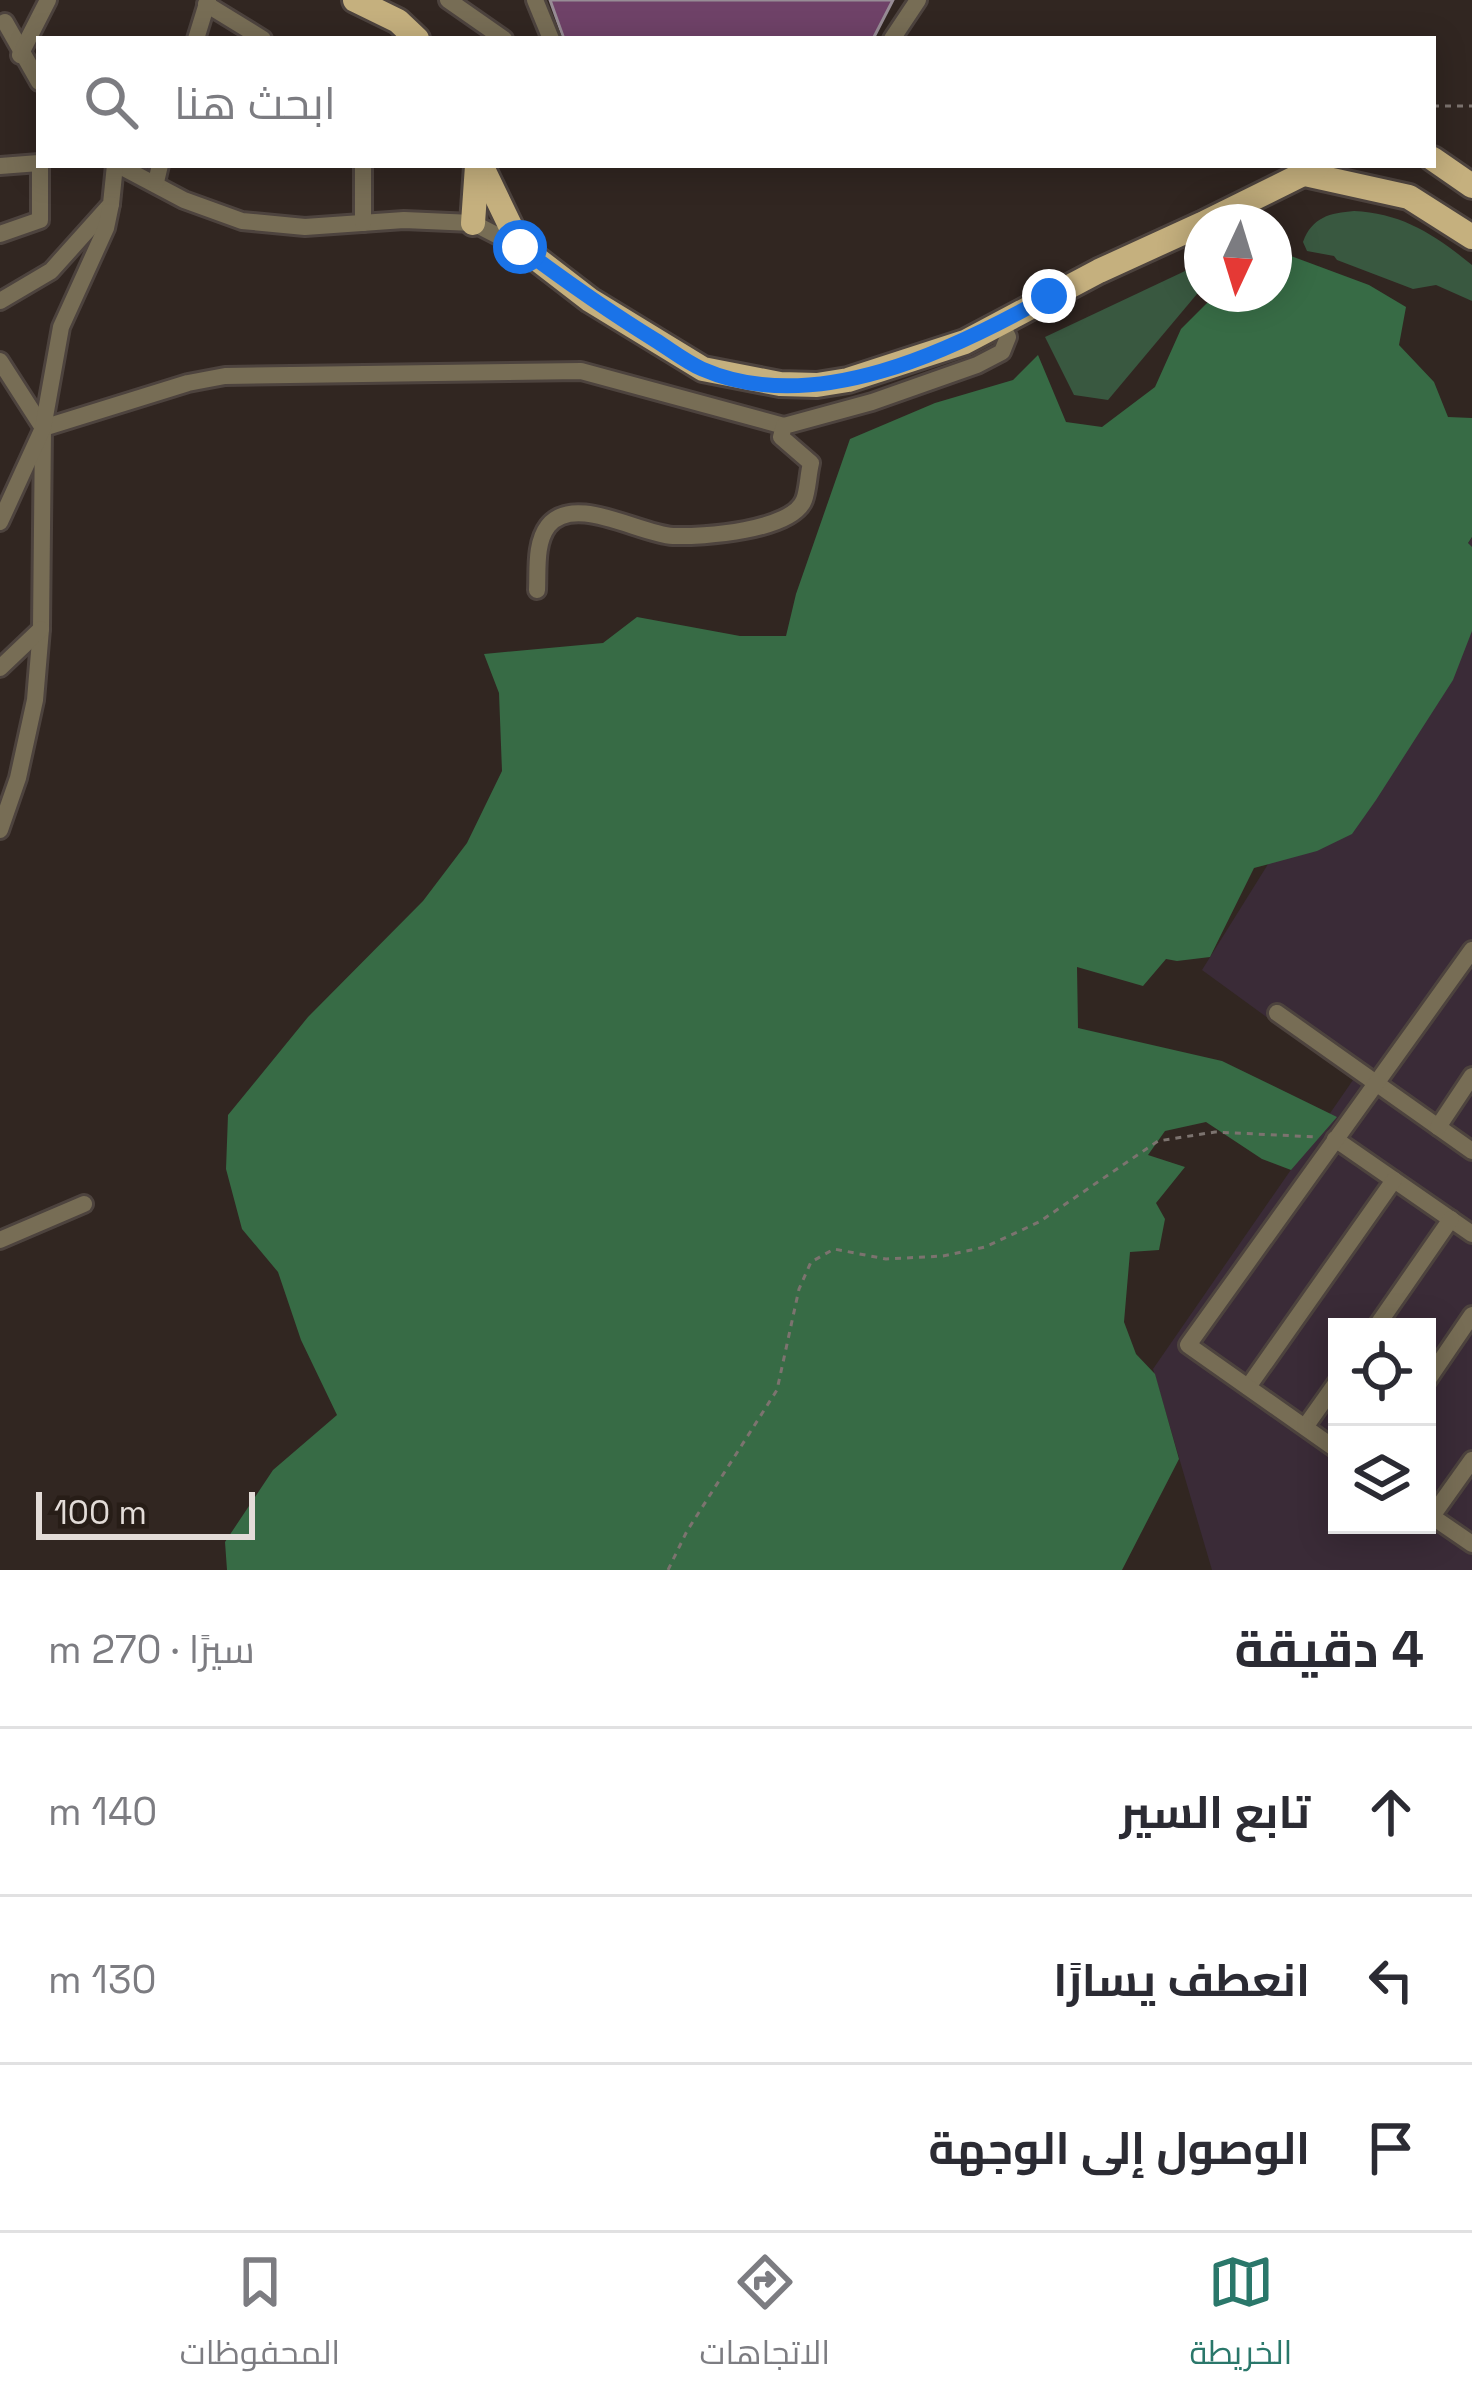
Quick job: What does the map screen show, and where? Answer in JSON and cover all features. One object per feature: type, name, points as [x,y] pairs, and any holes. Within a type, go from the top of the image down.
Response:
[{"type":"main road","points":[[355,0],[398,20],[414,36]]},
{"type":"main road","points":[[1436,161],[1472,186]]},
{"type":"main road","points":[[473,223],[479,168]]},
{"type":"main road","points":[[480,168],[520,247],[590,299],[703,370],[743,380],[817,385],[848,380],[965,342],[1082,279],[1184,232]]},
{"type":"main road","points":[[1243,204],[1313,170],[1409,196],[1472,237]]},
{"type":"street","points":[[20,55],[47,0]]},
{"type":"street","points":[[448,0],[500,36]]},
{"type":"street","points":[[535,0],[550,36]]},
{"type":"street","points":[[894,36],[918,0]]},
{"type":"street","points":[[197,36],[207,2],[258,36]]},
{"type":"street","points":[[3,21],[30,36]]},
{"type":"street","points":[[3,21],[36,78]]},
{"type":"street","points":[[0,166],[36,164]]},
{"type":"street","points":[[0,234],[40,220],[40,168]]},
{"type":"street","points":[[0,830],[18,778],[35,700],[41,629],[43,428],[61,326],[106,228],[116,168]]},
{"type":"street","points":[[362,168],[363,223]]},
{"type":"street","points":[[158,174],[219,215],[255,224],[473,223],[520,247]]},
{"type":"street","points":[[0,301],[51,271],[111,205]]},
{"type":"street","points":[[0,522],[6,499],[43,428],[188,382],[225,376],[581,371],[784,426],[872,402],[977,365],[1002,352],[1008,337],[1001,323]]},
{"type":"street","points":[[0,361],[43,428]]},
{"type":"street","points":[[537,590],[540,541],[549,524],[563,514],[596,514],[670,536],[742,531],[787,518],[803,504],[809,470],[781,437],[784,426]]},
{"type":"street","points":[[0,668],[41,629]]},
{"type":"street","points":[[1328,1444],[1188,1345],[1472,950]]},
{"type":"street","points":[[1277,1013],[1472,1151]]},
{"type":"street","points":[[1438,1127],[1472,1076]]},
{"type":"street","points":[[1335,1139],[1472,1234]]},
{"type":"street","points":[[1248,1387],[1394,1180]]},
{"type":"street","points":[[0,1240],[85,1204]]},
{"type":"street","points":[[1382,1318],[1451,1219]]},
{"type":"street","points":[[1436,1369],[1472,1315]]},
{"type":"street","points":[[1305,1427],[1328,1395]]},
{"type":"street","points":[[1436,1506],[1472,1460]]},
{"type":"street","points":[[1436,1520],[1472,1544]]},
{"type":"path","points":[[1436,106],[1472,106]]},
{"type":"path","points":[[668,1570],[687,1531],[777,1390],[799,1289],[811,1262],[834,1250],[886,1259],[943,1256],[985,1247],[1039,1222],[1158,1142],[1215,1132],[1335,1139]]},
{"type":"shaded area","points":[[1472,537],[1472,1570],[1212,1570],[1153,1369],[1353,1080],[1202,970]]},
{"type":"green space","points":[[1354,211],[1403,221],[1458,254],[1472,265],[1472,301],[1436,285],[1413,289],[1334,256],[1307,251],[1303,242],[1317,222]]},
{"type":"green space","points":[[1292,256],[1369,285],[1406,307],[1399,345],[1434,382],[1448,417],[1472,418],[1472,537],[1468,543],[1472,547],[1472,631],[1453,680],[1352,834],[1317,851],[1254,868],[1210,957],[1166,959],[1143,986],[1077,967],[1078,1028],[1222,1061],[1337,1117],[1291,1170],[1262,1159],[1206,1122],[1165,1131],[1148,1155],[1185,1167],[1156,1203],[1165,1219],[1159,1250],[1130,1252],[1124,1322],[1136,1354],[1155,1374],[1179,1459],[1122,1570],[227,1570],[225,1542],[273,1470],[337,1415],[301,1340],[278,1272],[242,1229],[226,1169],[228,1115],[308,1017],[423,901],[467,843],[502,771],[499,693],[484,654],[603,643],[637,617],[740,636],[786,636],[850,439],[935,403],[1013,380],[1038,355],[1066,422],[1102,427],[1155,387],[1181,329],[1198,312],[1292,312]]},
{"type":"green space","points":[[1184,271],[1184,309],[1108,400],[1074,395],[1045,337]]},
{"type":"building","points":[[550,0],[893,0],[875,36],[563,36]]},
{"type":"route","points":[[520,247],[590,299],[703,370],[780,384],[848,380],[903,364],[965,342],[1049,296]]}]
